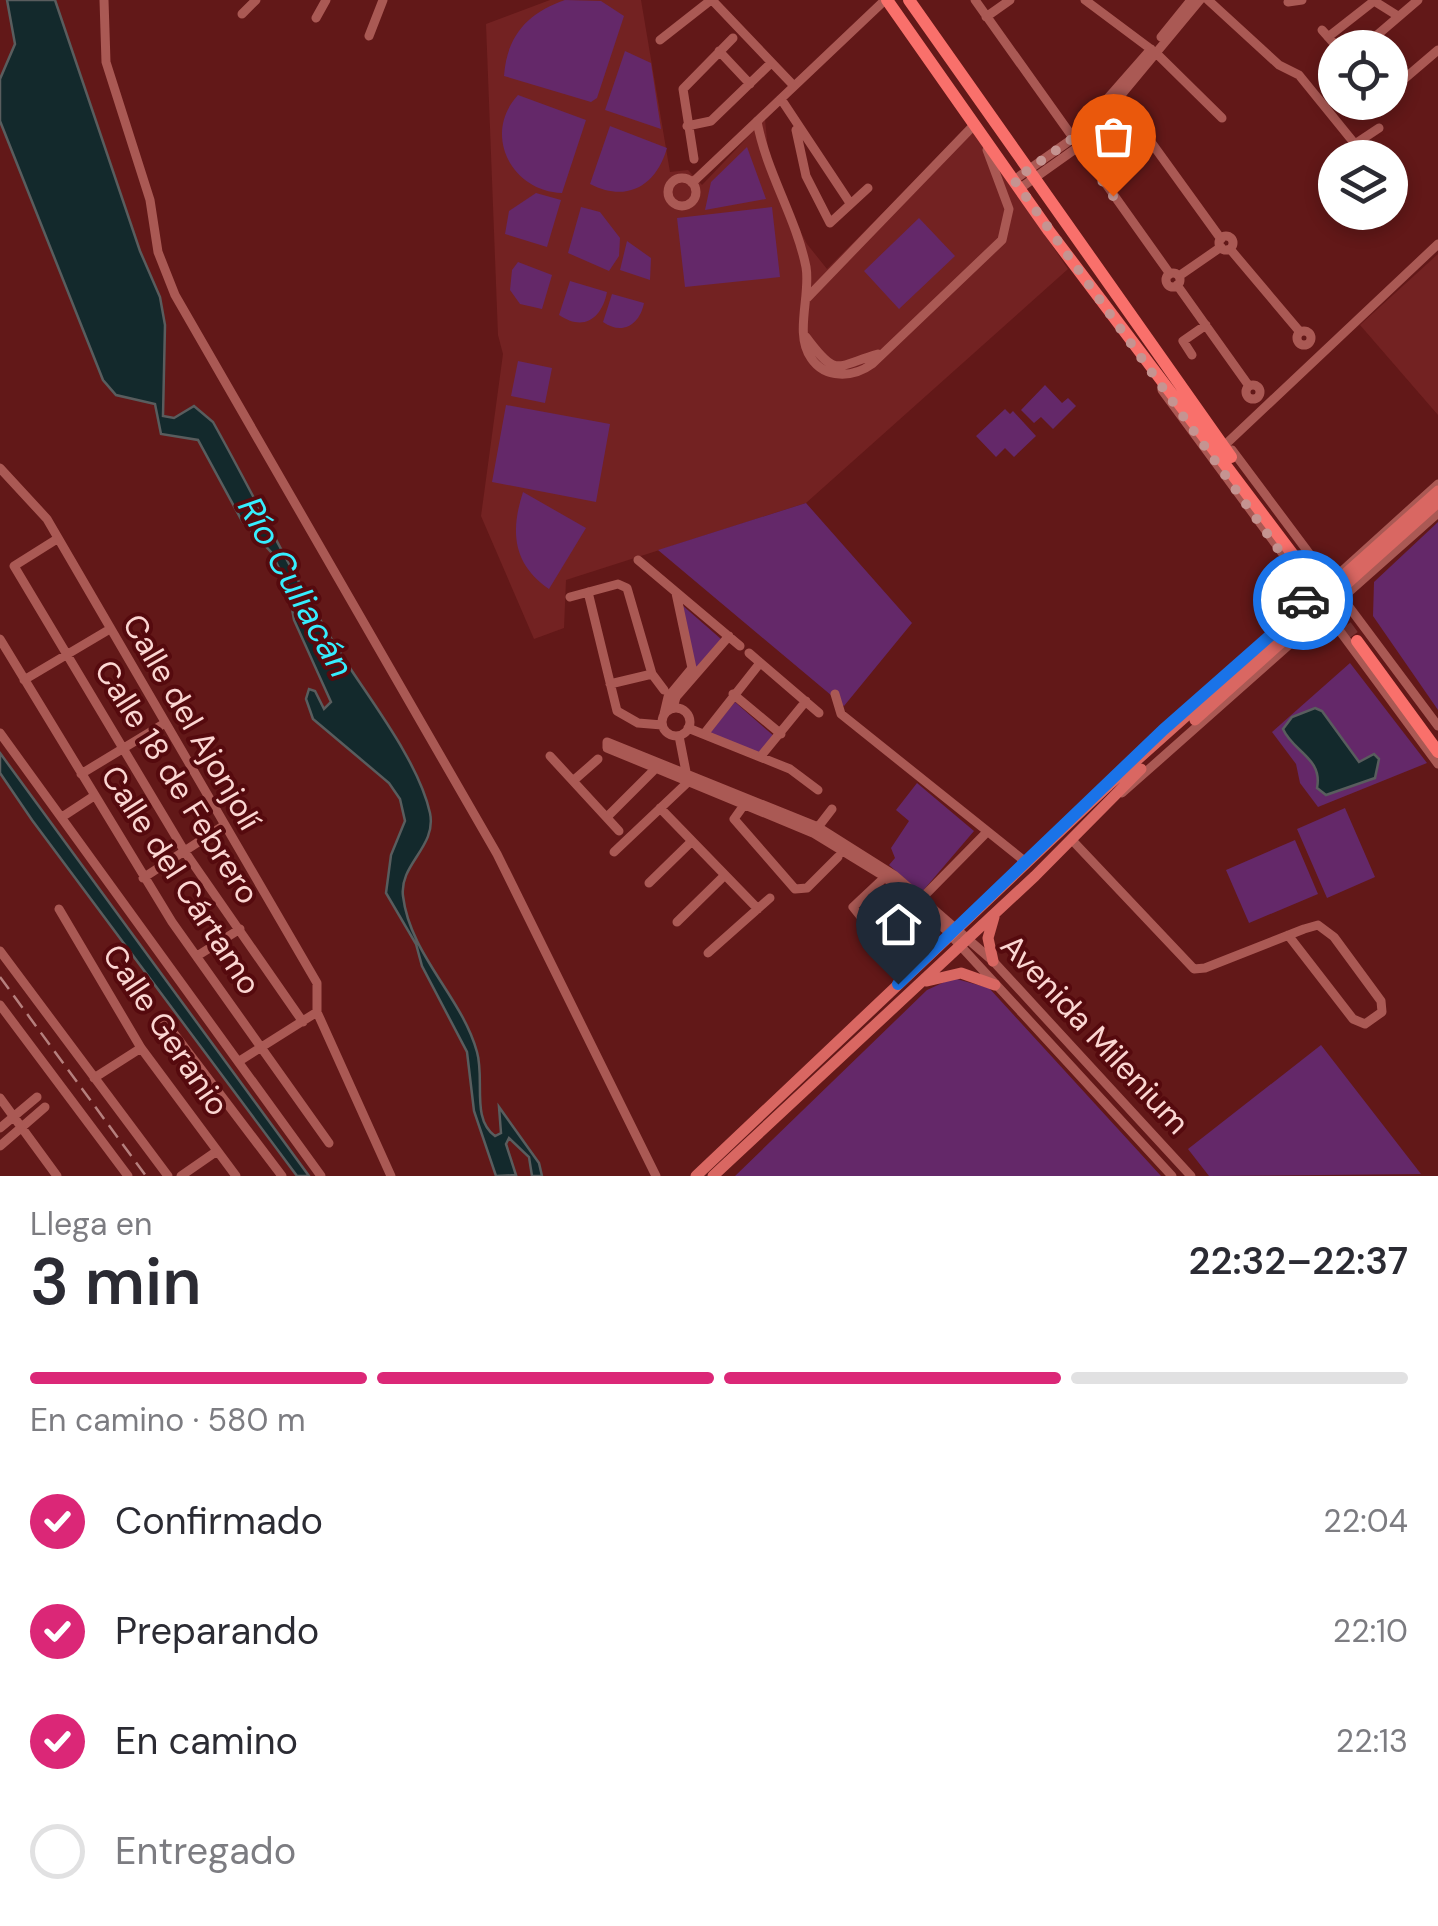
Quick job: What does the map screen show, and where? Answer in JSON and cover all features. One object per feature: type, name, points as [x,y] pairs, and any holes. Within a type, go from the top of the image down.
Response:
[{"type":"highway","points":[[886,0],[1016,184],[1306,568]]},
{"type":"highway","points":[[909,0],[1034,172],[1306,568]]},
{"type":"highway","points":[[1359,638],[1438,740]]},
{"type":"highway","points":[[1359,638],[1438,752]]},
{"type":"main road","points":[[713,1176],[914,987],[1027,863],[1134,772],[1438,491]]},
{"type":"main road","points":[[1220,691],[1438,502]]},
{"type":"main road","points":[[696,1176],[959,936],[997,911],[1071,839],[1113,790]]},
{"type":"main road","points":[[993,961],[988,938],[997,911]]},
{"type":"main road","points":[[914,987],[954,972],[974,975],[995,985]]},
{"type":"street","points":[[104,0],[106,62],[150,200],[158,252],[175,294],[497,854],[656,1176]]},
{"type":"street","points":[[242,14],[256,0]]},
{"type":"street","points":[[316,18],[326,0]]},
{"type":"street","points":[[370,36],[383,0]]},
{"type":"street","points":[[660,40],[712,0],[794,86]]},
{"type":"street","points":[[692,182],[886,0]]},
{"type":"street","points":[[975,0],[1249,386]]},
{"type":"street","points":[[986,17],[1010,0]]},
{"type":"street","points":[[1085,0],[1153,51],[1222,118]]},
{"type":"street","points":[[1153,51],[1191,0]]},
{"type":"street","points":[[1016,184],[1075,143],[1200,0]]},
{"type":"street","points":[[1208,0],[1279,65],[1299,76],[1355,144],[1379,128]]},
{"type":"street","points":[[1288,2],[1302,0]]},
{"type":"street","points":[[1331,30],[1374,0],[1398,16]]},
{"type":"street","points":[[1382,30],[1418,0]]},
{"type":"street","points":[[694,159],[683,88],[733,38]]},
{"type":"street","points":[[1408,76],[1438,50]]},
{"type":"street","points":[[719,51],[750,84]]},
{"type":"street","points":[[687,126],[712,121],[771,63]]},
{"type":"street","points":[[1116,94],[1224,245],[1300,332]]},
{"type":"street","points":[[780,99],[850,204]]},
{"type":"street","points":[[757,121],[776,190],[804,260],[806,337],[819,356],[836,368],[849,368],[878,354],[992,253],[1007,230],[1009,209],[977,126],[807,298]]},
{"type":"street","points":[[794,123],[806,176],[830,223],[828,235]]},
{"type":"street","points":[[830,223],[868,188]]},
{"type":"street","points":[[1228,443],[1438,244]]},
{"type":"street","points":[[1175,278],[1224,245]]},
{"type":"street","points":[[1130,310],[1228,443],[1306,568],[1313,598],[1340,633]]},
{"type":"street","points":[[1192,355],[1184,341],[1206,325]]},
{"type":"street","name":"Calle del Ajonjolí","points":[[0,468],[46,518],[222,826],[317,983],[317,1012],[389,1173]]},
{"type":"street","points":[[1113,790],[1163,730],[1438,484]]},
{"type":"street","points":[[1113,790],[1131,788],[1438,514]]},
{"type":"street","name":"Calle 18 de Febrero","points":[[57,539],[14,566],[185,852],[303,1022]]},
{"type":"street","points":[[638,560],[819,713]]},
{"type":"street","points":[[1306,568],[1345,568]]},
{"type":"street","points":[[1306,568],[1349,591],[1359,620],[1359,638],[1438,764]]},
{"type":"street","points":[[1296,613],[1303,600],[1306,568]]},
{"type":"street","points":[[570,597],[618,584],[627,588],[652,674],[664,690]]},
{"type":"street","points":[[1349,591],[1359,620]]},
{"type":"street","points":[[588,592],[617,711],[628,719],[665,716],[682,710],[689,725],[806,778],[818,790]]},
{"type":"street","points":[[676,592],[695,670]]},
{"type":"street","points":[[1307,628],[1327,626],[1359,638],[1438,726]]},
{"type":"street","points":[[24,680],[110,629]]},
{"type":"street","points":[[679,736],[669,735],[665,716],[695,670],[728,636]]},
{"type":"street","name":"Calle del Cártamo","points":[[0,639],[144,878],[329,1143]]},
{"type":"street","points":[[705,731],[760,663]]},
{"type":"street","points":[[610,684],[652,674]]},
{"type":"street","points":[[733,694],[781,734]]},
{"type":"street","points":[[835,694],[841,714],[1027,863]]},
{"type":"street","points":[[761,756],[806,702]]},
{"type":"street","points":[[82,774],[164,723]]},
{"type":"street","points":[[679,736],[689,725]]},
{"type":"street","points":[[0,734],[115,895],[241,1060],[321,1176]]},
{"type":"street","points":[[679,736],[689,779]]},
{"type":"street","points":[[611,746],[747,806],[816,830],[885,877],[959,936]]},
{"type":"street","points":[[550,756],[619,830]]},
{"type":"street","points":[[573,782],[598,758]]},
{"type":"street","points":[[607,817],[659,766]]},
{"type":"street","points":[[614,852],[689,779]]},
{"type":"street","points":[[689,779],[816,830],[922,898],[959,936]]},
{"type":"street","points":[[62,816],[94,796]]},
{"type":"street","points":[[747,806],[736,819],[798,890],[806,888],[838,857]]},
{"type":"street","points":[[660,808],[758,909]]},
{"type":"street","points":[[816,830],[832,808]]},
{"type":"street","points":[[144,878],[222,826]]},
{"type":"street","points":[[922,898],[986,832]]},
{"type":"street","points":[[1071,839],[1194,969],[1318,925],[1329,930],[1381,1002],[1380,1015],[1364,1024],[1354,1019],[1288,936]]},
{"type":"street","points":[[648,882],[692,841]]},
{"type":"street","points":[[676,922],[725,875]]},
{"type":"street","points":[[869,927],[853,907],[885,877]]},
{"type":"street","points":[[708,954],[770,898]]},
{"type":"street","name":"Calle Geranio","points":[[58,909],[141,1048],[236,1176]]},
{"type":"street","points":[[197,956],[240,929]]},
{"type":"street","name":"Avenida Milenium","points":[[959,936],[993,961],[1191,1176]]},
{"type":"street","name":"Avenida Milenium","points":[[959,936],[995,985],[1171,1176]]},
{"type":"street","points":[[0,951],[168,1176]]},
{"type":"street","points":[[0,1005],[128,1176]]},
{"type":"street","points":[[241,1060],[317,1012]]},
{"type":"street","points":[[163,1019],[282,1176]]},
{"type":"street","points":[[94,1078],[141,1048]]},
{"type":"street","points":[[0,1128],[37,1097]]},
{"type":"street","points":[[0,1098],[56,1176]]},
{"type":"street","points":[[0,1146],[45,1106]]},
{"type":"street","points":[[180,1176],[217,1151]]},
{"type":"street","points":[[1171,1176],[1183,1166]]},
{"type":"street","points":[[376,1176],[389,1173]]},
{"type":"shaded area","points":[[550,0],[641,0],[670,172],[688,170],[702,185],[765,119],[768,150],[784,199],[807,244],[827,269],[970,125],[1068,269],[806,503],[566,580],[564,628],[534,639],[481,516],[503,354],[498,335],[486,24]]},
{"type":"shaded area","points":[[565,0],[601,1],[624,16],[597,98],[591,102],[504,76],[509,49],[521,28],[540,12]]},
{"type":"shaded area","points":[[625,51],[651,63],[661,129],[605,110]]},
{"type":"shaded area","points":[[518,95],[586,120],[562,193],[529,182],[507,158],[503,126],[507,110]]},
{"type":"shaded area","points":[[610,126],[667,148],[648,181],[628,191],[616,192],[590,184]]},
{"type":"shaded area","points":[[747,147],[766,199],[705,210],[711,182]]},
{"type":"shaded area","points":[[536,193],[561,200],[547,247],[505,234],[509,211]]},
{"type":"shaded area","points":[[581,207],[600,212],[620,238],[619,256],[609,271],[568,253]]},
{"type":"shaded area","points":[[772,207],[780,277],[685,287],[677,218]]},
{"type":"shaded area","points":[[919,218],[955,256],[899,309],[864,271]]},
{"type":"shaded area","points":[[627,241],[651,258],[650,280],[620,270]]},
{"type":"shaded area","points":[[1438,254],[1438,415],[1360,325]]},
{"type":"shaded area","points":[[518,262],[552,275],[542,309],[520,304],[510,290],[512,270]]},
{"type":"shaded area","points":[[570,281],[607,292],[601,309],[590,320],[576,322],[559,315]]},
{"type":"shaded area","points":[[612,294],[644,303],[639,317],[630,326],[617,328],[603,322]]},
{"type":"shaded area","points":[[518,361],[552,368],[545,403],[511,396]]},
{"type":"shaded area","points":[[1045,385],[1062,403],[1068,398],[1076,406],[1053,429],[1041,417],[1034,423],[1021,410]]},
{"type":"shaded area","points":[[506,405],[610,424],[596,502],[492,482]]},
{"type":"shaded area","points":[[1005,409],[1010,414],[1013,411],[1036,436],[1014,457],[1005,448],[996,457],[976,436]]},
{"type":"shaded area","points":[[523,492],[586,528],[549,589],[528,569],[518,546],[517,521]]},
{"type":"shaded area","points":[[806,503],[912,623],[844,706],[658,550]]},
{"type":"shaded area","points":[[1438,522],[1438,710],[1373,616],[1374,582]]},
{"type":"shaded area","points":[[682,605],[721,639],[695,669]]},
{"type":"shaded area","points":[[1350,663],[1427,763],[1318,807],[1300,783],[1296,764],[1272,732]]},
{"type":"shaded area","points":[[735,702],[775,737],[760,756],[709,733]]},
{"type":"shaded area","points":[[917,783],[974,831],[921,893],[889,865],[895,858],[891,848],[909,821],[896,810]]},
{"type":"shaded area","points":[[1345,808],[1375,877],[1327,898],[1297,829]]},
{"type":"shaded area","points":[[1295,840],[1318,894],[1249,923],[1226,870]]},
{"type":"shaded area","points":[[953,978],[989,988],[1161,1176],[735,1176],[927,990]]},
{"type":"shaded area","points":[[1321,1045],[1421,1174],[1209,1176],[1188,1149]]},
{"type":"water","name":"Río Culiacán","points":[[7,0],[55,0],[140,251],[160,297],[165,325],[163,416],[174,418],[194,406],[213,422],[320,620],[390,728],[424,792],[431,825],[403,885],[408,917],[415,938],[470,1032],[479,1063],[483,1120],[495,1136],[501,1133],[499,1107],[539,1163],[542,1176],[532,1176],[529,1157],[509,1138],[506,1144],[516,1175],[496,1176],[474,1111],[467,1052],[422,966],[416,944],[386,893],[391,855],[405,821],[400,799],[389,783],[313,719],[306,699],[309,689],[315,691],[324,709],[331,702],[294,620],[288,586],[271,552],[242,521],[198,440],[161,434],[155,404],[116,395],[103,380],[0,121],[0,79],[15,44]]},
{"type":"water","points":[[1315,708],[1322,711],[1359,762],[1374,754],[1379,759],[1375,778],[1326,795],[1317,788],[1312,762],[1283,729],[1292,717]]},
{"type":"water","points":[[0,753],[309,1176],[297,1176],[32,820],[0,773]]},
{"type":"tunnel","points":[[1303,568],[1357,641]]},
{"type":"railway","points":[[0,977],[146,1176]]},
{"type":"way so far","points":[[1113,196],[1072,139],[1014,180],[1135,344],[1194,437],[1296,574],[1303,600]]},
{"type":"route","points":[[898,984],[1163,730],[1296,613],[1303,600]]}]
